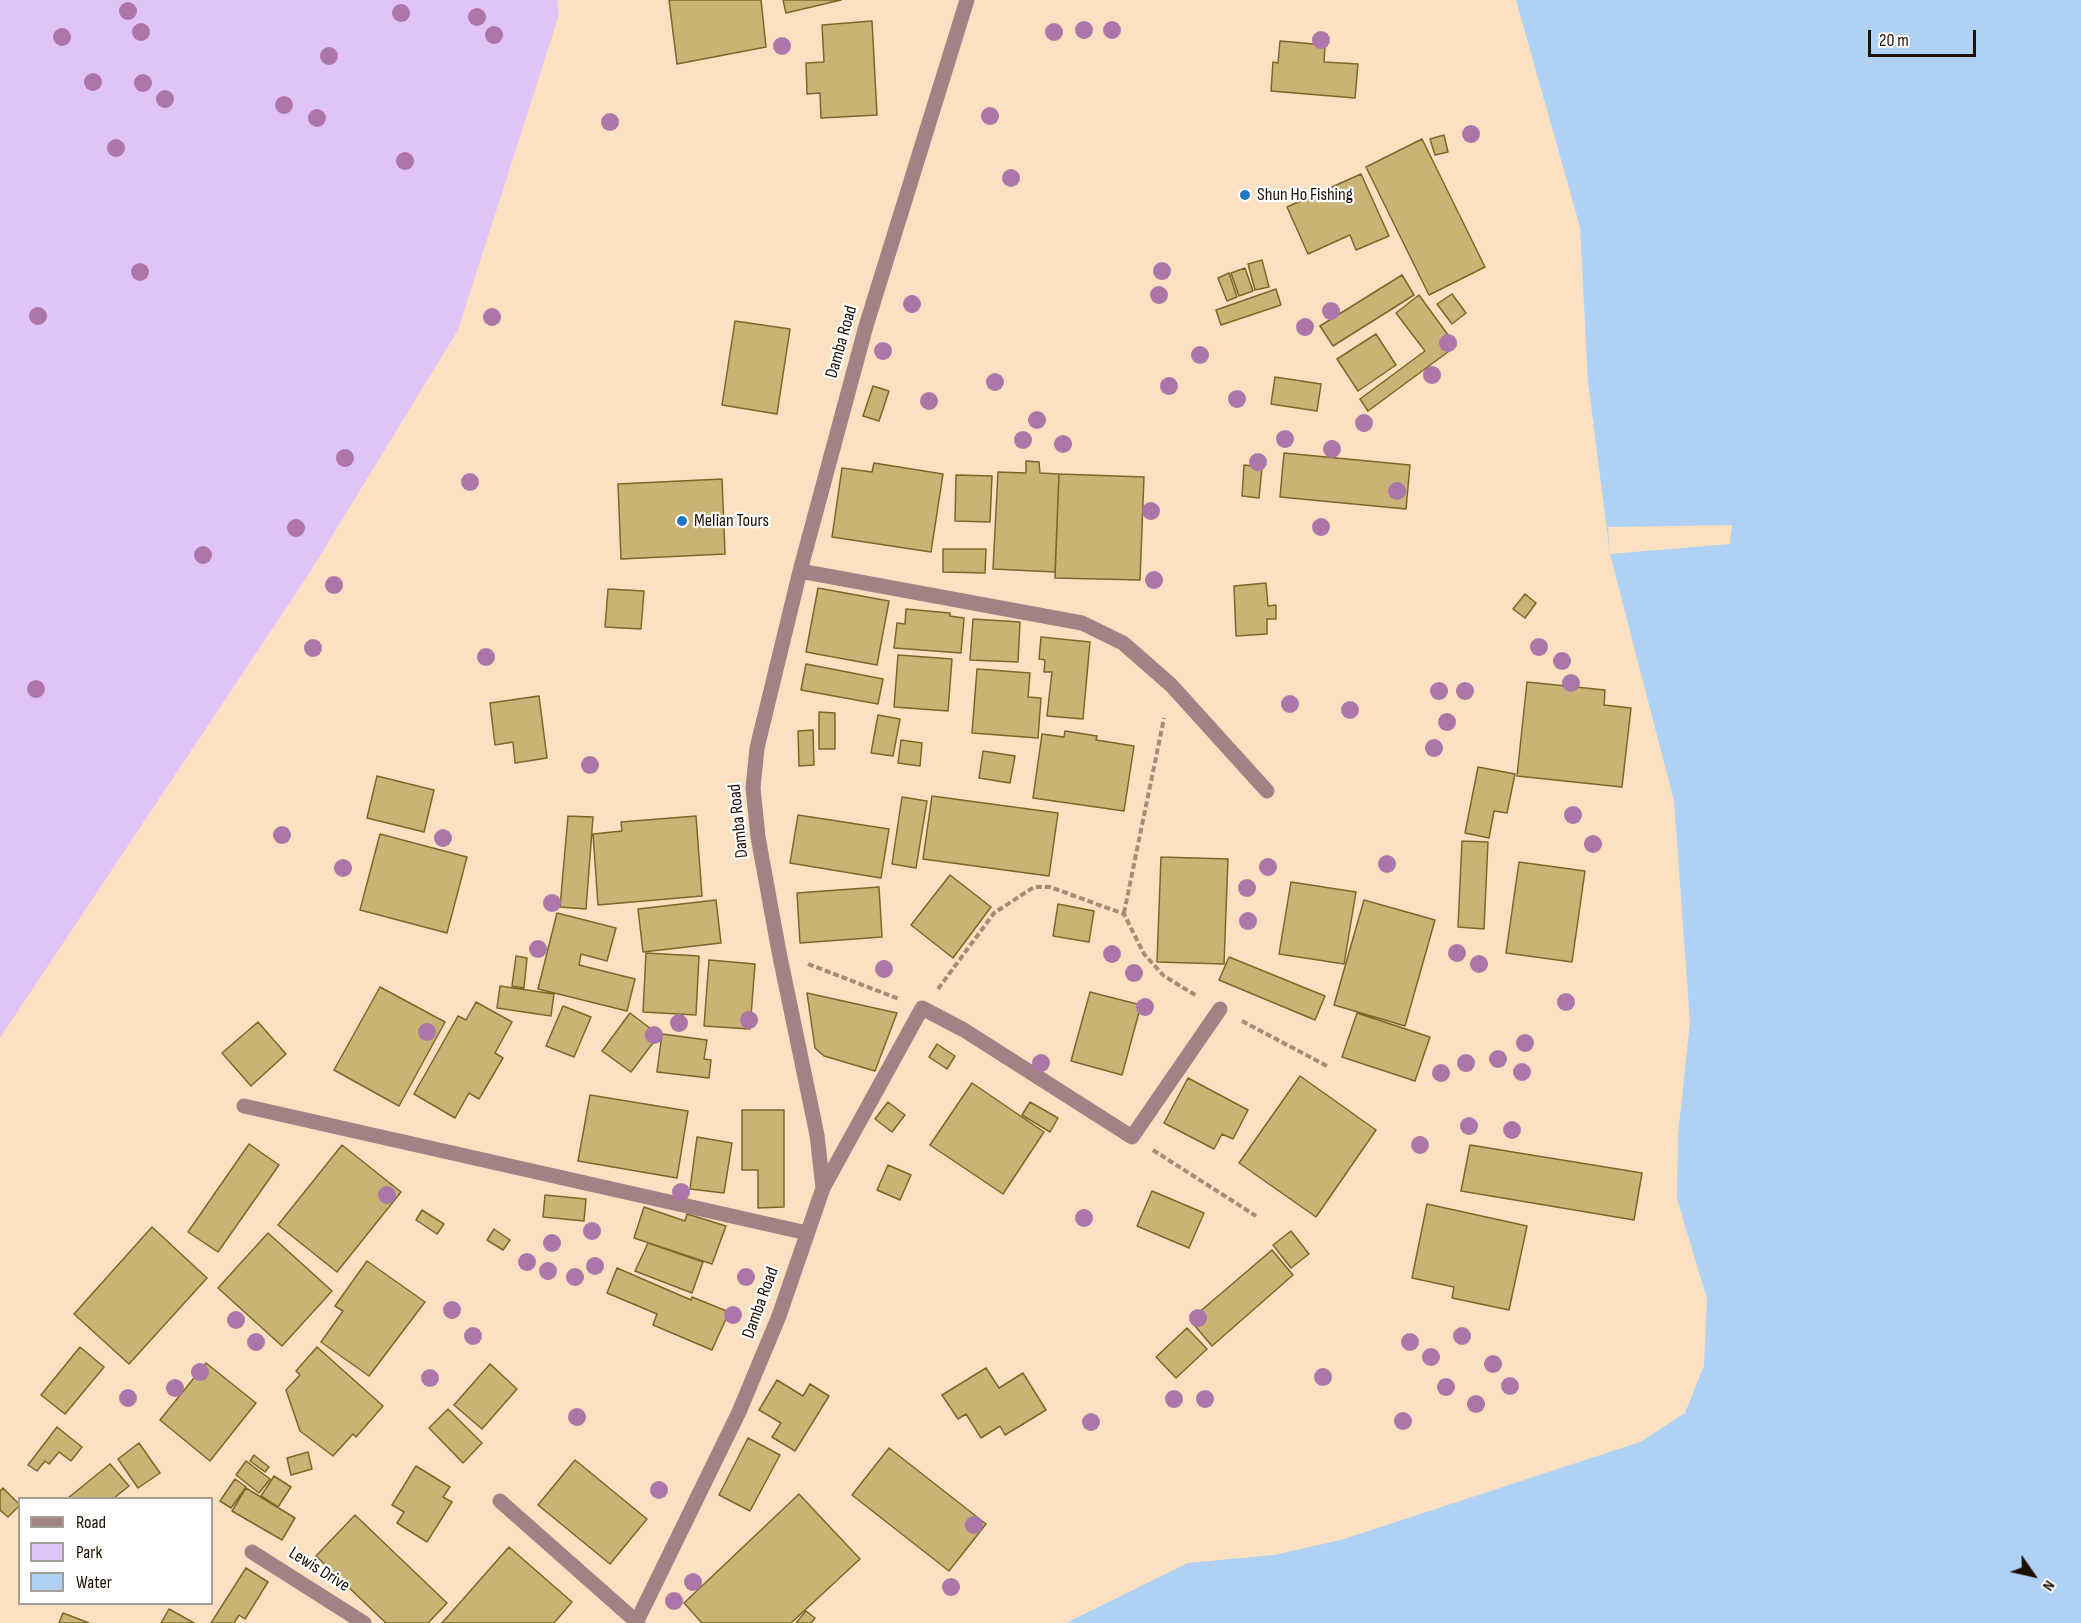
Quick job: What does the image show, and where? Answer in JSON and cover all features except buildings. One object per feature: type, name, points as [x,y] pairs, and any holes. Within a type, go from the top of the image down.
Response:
[{"type":"street","name":"Damba Road","points":[[637,1623],[740,1412],[779,1316],[823,1188],[817,1135],[758,837],[753,788],[756,748],[800,571],[866,326],[967,0]]},
{"type":"street","points":[[800,571],[1082,623],[1123,643],[1171,685],[1267,791]]},
{"type":"street","points":[[823,1188],[922,1008],[964,1030],[1132,1137],[1220,1010]]},
{"type":"street","points":[[244,1106],[807,1233]]},
{"type":"street","points":[[500,1501],[637,1623]]},
{"type":"street","name":"Lewis Drive","points":[[252,1552],[364,1623]]},
{"type":"path","points":[[1171,685],[1124,914],[1144,954],[1164,976],[1220,1010],[1327,1066]]},
{"type":"path","points":[[779,952],[922,1008],[994,913],[1034,887],[1050,887],[1124,914]]},
{"type":"path","points":[[1132,1137],[1256,1216]]},
{"type":"green space","points":[[0,0],[557,0],[559,15],[458,330],[310,572],[0,1038]]},
{"type":"water","points":[[1516,0],[2081,0],[2081,1623],[1066,1623],[1188,1563],[1274,1555],[1341,1540],[1640,1442],[1685,1413],[1704,1366],[1707,1299],[1677,1199],[1678,1135],[1690,1022],[1674,801],[1610,554],[1588,382],[1580,227]]},
{"type":"pier","points":[[1732,525],[1730,544],[1610,554],[1608,527]]},
{"type":"place","name":"Shun Ho Fishing","points":[[1245,195]]},
{"type":"place","name":"Melian Tours","points":[[682,521]]}]
